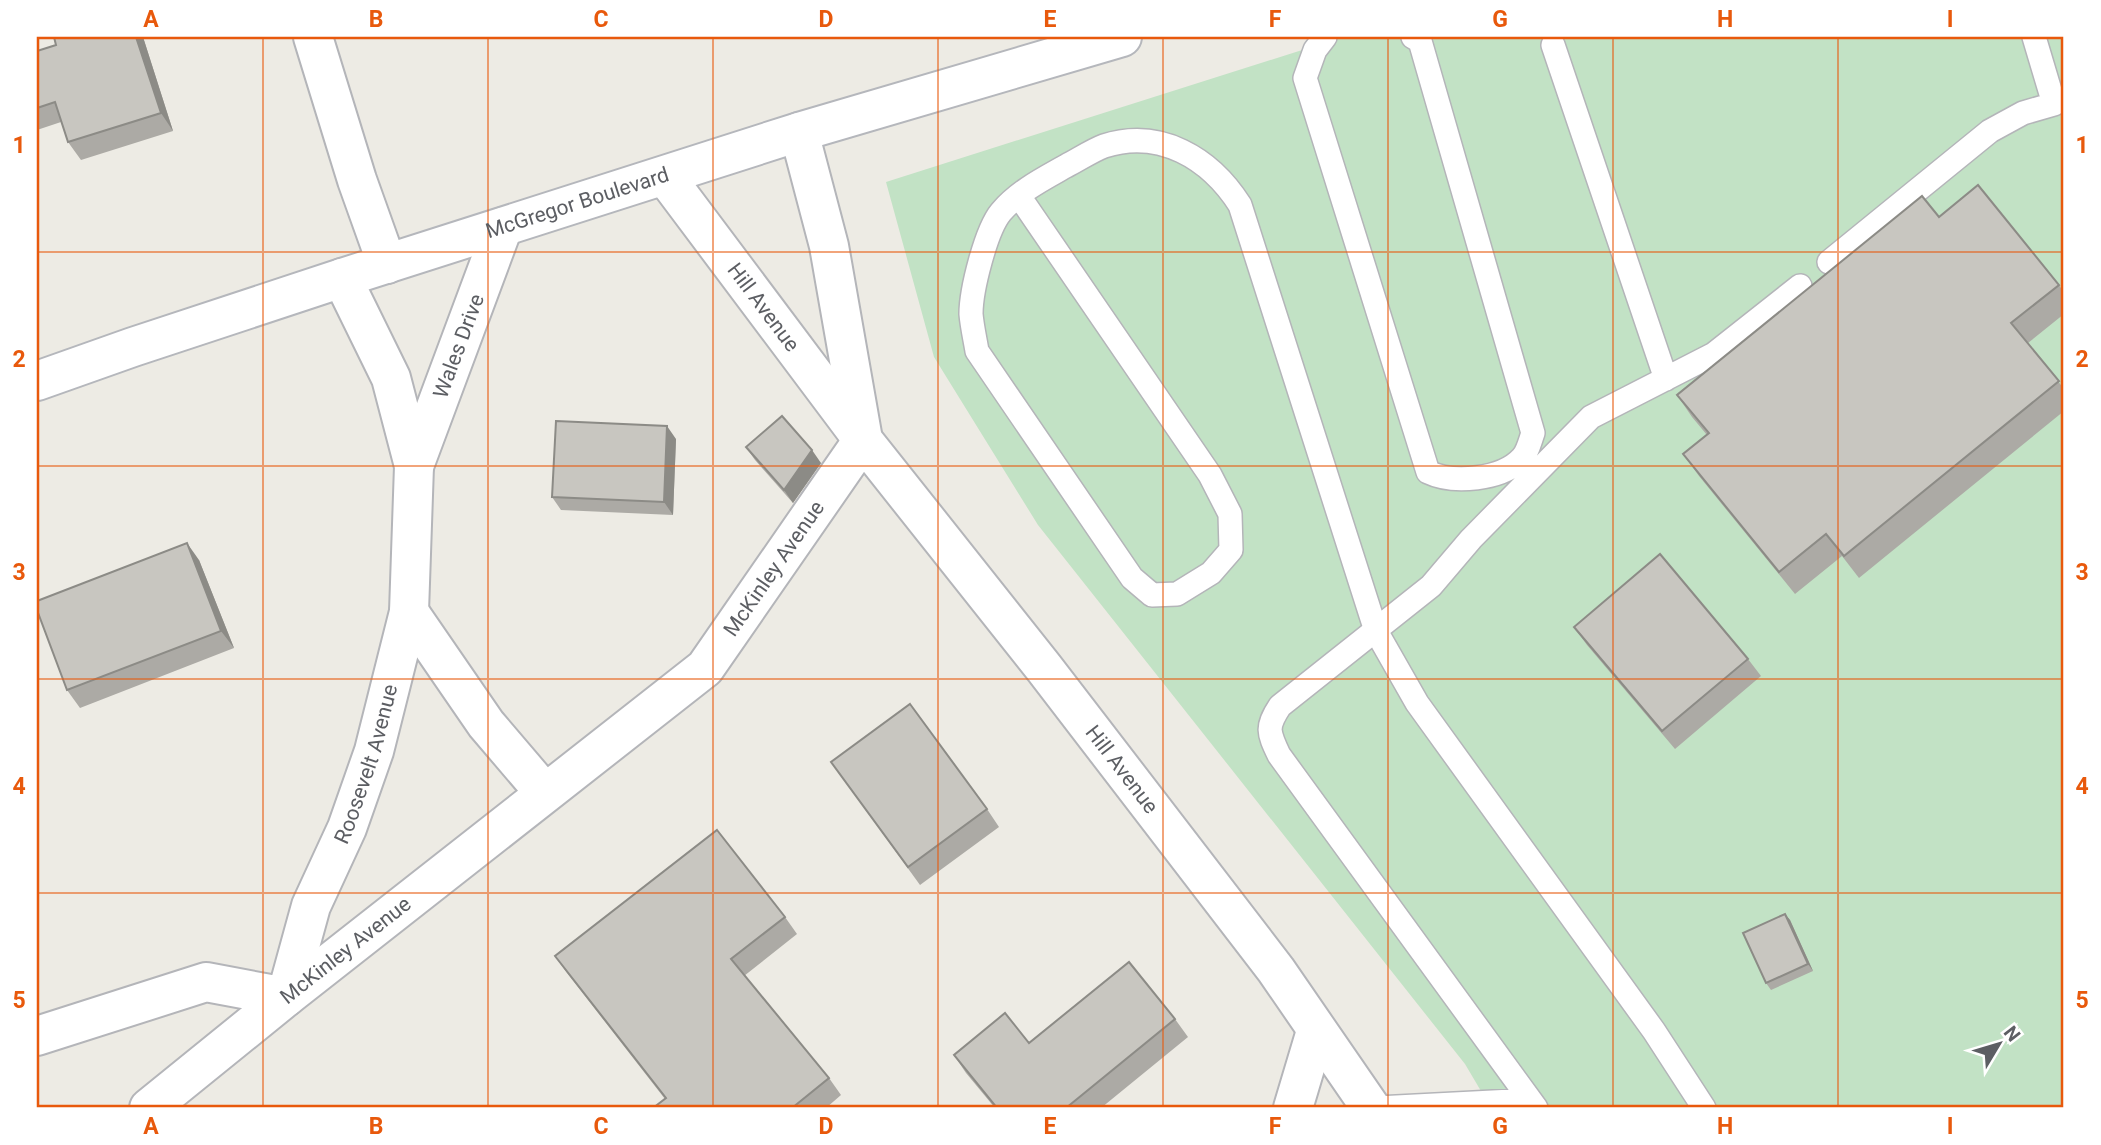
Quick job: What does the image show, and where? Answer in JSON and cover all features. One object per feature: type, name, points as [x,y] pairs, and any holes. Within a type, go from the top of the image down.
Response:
[{"type":"street","points":[[313,37],[357,180],[387,264]]},
{"type":"street","name":"McGregor Boulevard","points":[[37,381],[342,278],[799,132],[1122,37]]},
{"type":"street","name":"Hill Avenue","points":[[799,132],[830,246],[863,440]]},
{"type":"street","name":"Hill Avenue","points":[[665,176],[863,440],[1268,959],[1371,1108]]},
{"type":"street","name":"Wales Drive","points":[[414,466],[503,227]]},
{"type":"street","name":"Roosevelt Avenue","points":[[286,997],[310,906],[347,828],[374,751],[409,612],[414,466],[391,378],[342,278]]},
{"type":"street","name":"McKinley Avenue","points":[[149,1108],[544,792],[705,668],[863,440]]},
{"type":"street","points":[[409,612],[486,724],[544,792]]},
{"type":"street","points":[[37,1036],[206,982],[286,997]]},
{"type":"street","points":[[1293,1108],[1316,1031]]},
{"type":"lane","points":[[1325,37],[1315,50],[1305,78],[1428,472],[1441,478],[1459,480],[1508,470],[1524,457],[1533,433],[1420,41],[1413,37]]},
{"type":"lane","points":[[1829,262],[1990,131],[2023,113],[2054,104],[2034,37]]},
{"type":"lane","points":[[1553,45],[1666,379]]},
{"type":"lane","points":[[1019,196],[1210,475],[1230,514],[1231,550],[1211,573],[1177,594],[1152,595],[1132,578],[977,351],[971,313],[979,261],[1000,214],[1019,196],[1032,185],[1104,146],[1142,140],[1184,150],[1230,189],[1240,205],[1376,631],[1417,703],[1646,1021],[1704,1108]]},
{"type":"lane","points":[[1533,1104],[1279,755],[1271,739],[1270,721],[1280,706],[1431,586],[1471,539],[1591,416],[1714,354],[1800,286]]},
{"type":"lane","points":[[1486,475],[1500,511]]},
{"type":"lane","points":[[1377,1108],[1533,1104]]},
{"type":"green space","points":[[1343,37],[2064,37],[2064,1108],[1491,1108],[1465,1064],[1038,525],[934,357],[886,182]]},
{"type":"building","points":[[54,37],[136,37],[161,113],[68,142],[55,102],[37,108],[37,51],[56,45]]},
{"type":"building","points":[[1978,185],[2059,285],[2011,323],[2059,381],[1844,556],[1826,534],[1779,572],[1683,454],[1709,433],[1677,395],[1922,196],[1939,217]]},
{"type":"building","points":[[782,416],[812,450],[784,490],[746,447]]},
{"type":"building","points":[[556,421],[667,426],[664,502],[552,497]]},
{"type":"building","points":[[187,543],[221,631],[67,690],[37,610],[37,601]]},
{"type":"building","points":[[1660,554],[1748,659],[1662,731],[1574,627]]},
{"type":"building","points":[[910,704],[987,809],[908,867],[831,762]]},
{"type":"building","points":[[717,830],[785,917],[731,959],[829,1078],[792,1108],[653,1108],[666,1098],[555,956]]},
{"type":"building","points":[[1785,914],[1808,964],[1766,983],[1743,933]]},
{"type":"building","points":[[1129,962],[1175,1019],[1066,1108],[997,1108],[954,1055],[1005,1013],[1029,1043]]}]
